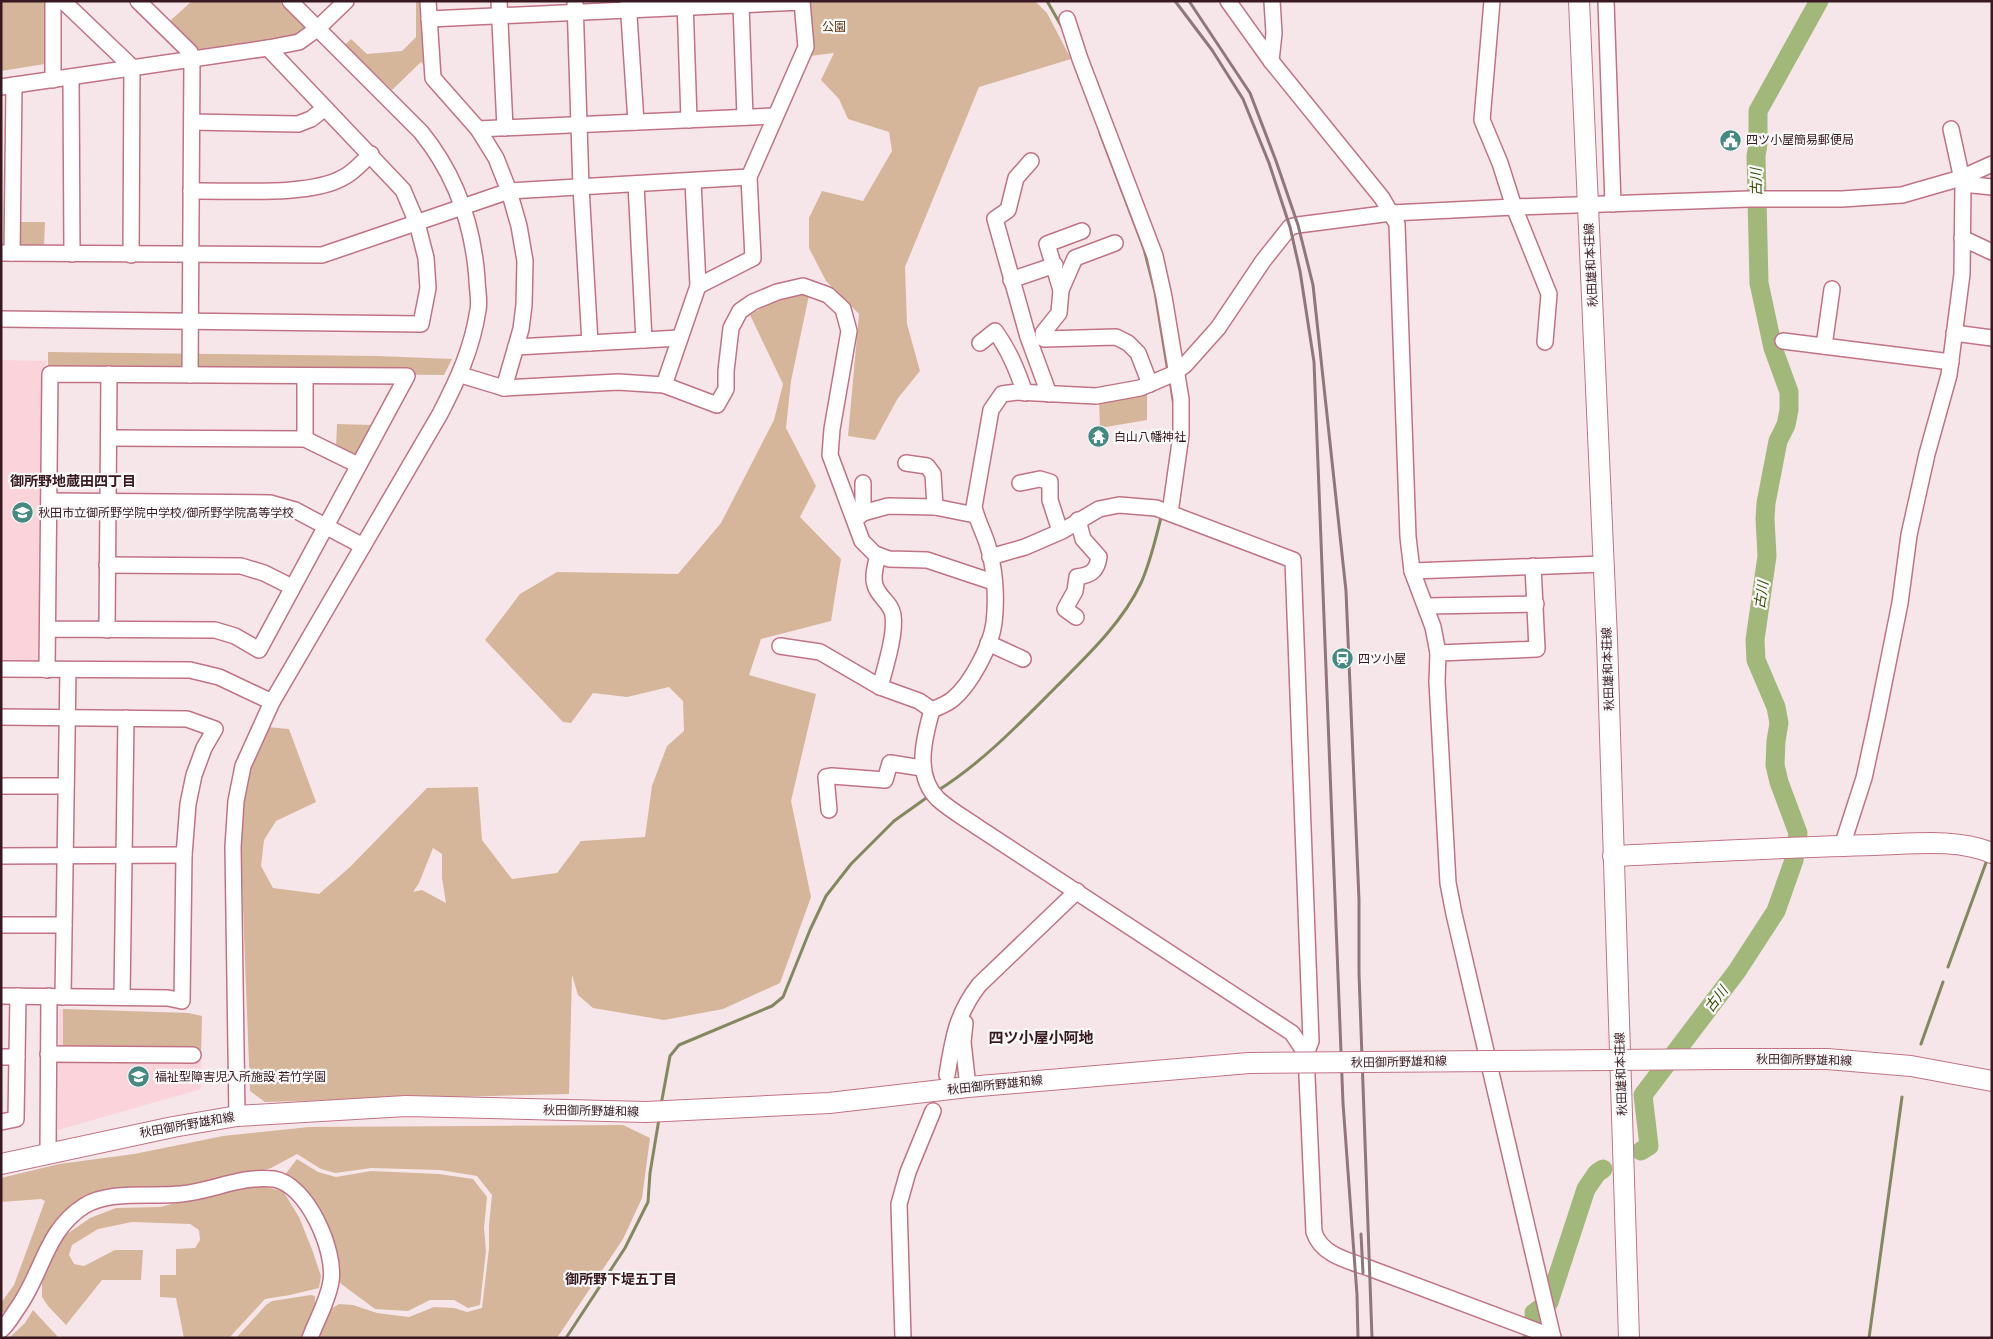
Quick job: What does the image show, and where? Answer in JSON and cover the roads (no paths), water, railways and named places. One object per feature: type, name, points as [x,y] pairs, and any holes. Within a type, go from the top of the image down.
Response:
[{"type":"main road","name":"秋田雄和本荘線","points":[[1579,1],[1598,400],[1603,564],[1608,639],[1613,856],[1629,1338]]},
{"type":"main road","points":[[1613,856],[1842,846],[1943,844],[1967,846],[1989,851]]},
{"type":"main road","name":"秋田御所野雄和線","points":[[1,1164],[48,1152],[237,1116],[406,1106],[646,1112],[683,1111],[829,1103],[968,1087],[1249,1062],[1827,1059],[1911,1066],[1992,1081]]},
{"type":"street","points":[[53,1],[53,80]]},
{"type":"street","points":[[63,1],[132,67],[131,255]]},
{"type":"street","points":[[138,1],[190,52],[192,58],[190,375]]},
{"type":"street","points":[[237,1116],[232,904],[234,826],[236,801],[243,766],[272,702],[461,375],[479,308],[475,258],[463,206],[451,175],[421,132],[290,1]]},
{"type":"street","points":[[346,1],[317,29],[299,42],[7,86],[7,253],[190,256],[322,255],[509,192],[749,177]]},
{"type":"street","points":[[428,1],[433,78],[478,129],[496,158],[519,226],[525,260],[524,305],[516,347],[504,388]]},
{"type":"street","points":[[990,557],[1025,547],[1060,531],[1099,509],[1119,505],[1134,505],[1165,512],[1294,560],[1311,1041],[1306,1054],[1314,1232],[1320,1244],[1341,1259],[1545,1334],[1548,1313],[1448,883],[1437,682],[1438,653],[1433,627],[1412,571],[1408,537],[1397,224],[1382,198],[1271,61],[1228,1]]},
{"type":"street","points":[[1271,61],[1274,33],[1272,1]]},
{"type":"street","points":[[1492,1],[1482,120],[1549,294],[1545,342]]},
{"type":"street","points":[[1606,1],[1614,204]]},
{"type":"street","points":[[430,19],[500,8],[685,4],[741,5],[802,2],[806,47],[774,116],[749,177],[753,258],[698,286]]},
{"type":"street","points":[[685,4],[689,120]]},
{"type":"street","points":[[741,5],[745,117]]},
{"type":"street","points":[[628,6],[636,122]]},
{"type":"street","points":[[575,7],[581,187],[590,343]]},
{"type":"street","points":[[500,8],[505,128]]},
{"type":"street","points":[[1067,19],[1080,59],[1155,256],[1164,296],[1165,377]]},
{"type":"street","points":[[1,319],[421,324],[428,288],[426,258],[417,223],[403,190],[371,154],[268,48]]},
{"type":"street","points":[[71,77],[72,254]]},
{"type":"street","points":[[192,122],[298,124],[311,119],[325,108]]},
{"type":"street","points":[[478,129],[774,116]]},
{"type":"street","points":[[1842,846],[1864,778],[1900,604],[1910,535],[1927,454],[1951,362],[1962,274],[1962,181],[1951,129]]},
{"type":"street","points":[[191,191],[296,190],[320,186],[344,178],[371,154]]},
{"type":"street","points":[[1031,161],[1016,178],[1008,210],[995,219],[1012,280],[1038,342],[1049,394]]},
{"type":"street","points":[[932,710],[952,700],[967,684],[988,643],[994,623],[990,557],[987,542],[975,515],[974,508],[991,410],[1002,394],[1017,392],[1096,396],[1140,388],[1184,366],[1218,328],[1263,261],[1290,227],[1391,213],[1514,207],[1902,195],[1962,181],[1992,164]]},
{"type":"street","points":[[664,385],[698,286],[693,181]]},
{"type":"street","points":[[1962,181],[1992,187]]},
{"type":"street","points":[[636,184],[644,340]]},
{"type":"street","points":[[1061,290],[1047,244],[1082,231]]},
{"type":"street","points":[[1962,238],[1992,252]]},
{"type":"street","points":[[1038,342],[1059,313],[1061,290],[1075,258],[1114,243]]},
{"type":"street","points":[[1012,280],[1055,266]]},
{"type":"street","points":[[461,375],[504,388],[618,382],[664,385],[717,404],[726,389],[731,328],[740,311],[753,302],[777,292],[803,286],[828,295],[843,309],[849,331],[832,429],[830,455],[859,517]]},
{"type":"street","points":[[1824,346],[1832,289]]},
{"type":"street","points":[[980,343],[995,331],[1006,346],[1014,362],[1024,393]]},
{"type":"street","points":[[1954,333],[1992,338]]},
{"type":"street","points":[[1038,342],[1116,337],[1128,343],[1165,377],[1181,399],[1181,434],[1165,512]]},
{"type":"street","points":[[516,347],[680,338]]},
{"type":"street","points":[[1783,341],[1951,362]]},
{"type":"street","points":[[47,670],[50,374],[407,376],[258,650],[236,636],[215,630],[48,629]]},
{"type":"street","points":[[107,630],[110,374]]},
{"type":"street","points":[[305,376],[305,439]]},
{"type":"street","points":[[109,438],[305,439],[358,465]]},
{"type":"street","points":[[906,463],[927,466],[934,474],[935,508]]},
{"type":"street","points":[[1020,483],[1040,479],[1050,482],[1050,500],[1060,531]]},
{"type":"street","points":[[863,483],[859,517],[862,541],[878,555],[889,559],[927,560],[993,582]]},
{"type":"street","points":[[50,501],[270,503],[295,510],[363,546]]},
{"type":"street","points":[[859,517],[888,506],[935,508],[975,515]]},
{"type":"street","points":[[1076,617],[1065,609],[1075,591],[1077,576],[1088,575],[1097,568],[1099,557],[1083,539],[1078,520]]},
{"type":"street","points":[[878,555],[874,570],[875,586],[890,605],[893,616],[889,653],[880,687]]},
{"type":"street","points":[[1412,571],[1603,564]]},
{"type":"street","points":[[107,565],[241,566],[264,573],[292,587]]},
{"type":"street","points":[[1438,653],[1537,649],[1533,566]]},
{"type":"street","points":[[1426,606],[1536,604]]},
{"type":"street","points":[[988,643],[1023,659]]},
{"type":"street","points":[[780,646],[820,652],[880,687],[920,701],[932,710]]},
{"type":"street","points":[[1,669],[190,670],[219,677],[272,702]]},
{"type":"street","points":[[48,1152],[48,1054],[64,925],[68,670]]},
{"type":"street","points":[[932,710],[925,741],[922,768],[933,794],[979,828],[1292,1033],[1306,1054]]},
{"type":"street","points":[[1,717],[187,719],[215,728],[204,748],[190,792],[184,855],[182,1001],[168,998],[1,996]]},
{"type":"street","points":[[122,997],[126,718]]},
{"type":"street","points":[[829,810],[826,778],[832,776],[885,780],[890,762],[922,768]]},
{"type":"street","points":[[1,786],[66,786]]},
{"type":"street","points":[[1,856],[184,855]]},
{"type":"street","points":[[947,1074],[954,1032],[966,1002],[979,985],[1077,891]]},
{"type":"street","points":[[1,925],[64,925]]},
{"type":"street","points":[[1,1122],[16,1119],[18,996]]},
{"type":"street","points":[[966,1002],[963,1042],[968,1087]]},
{"type":"street","points":[[48,1054],[193,1055]]},
{"type":"street","points":[[1,1057],[17,1057]]},
{"type":"street","points":[[903,1338],[899,1204],[911,1164],[933,1111]]},
{"type":"street","points":[[1,1330],[28,1294],[53,1238],[67,1219],[86,1205],[109,1197],[182,1194],[251,1180],[272,1179],[280,1180],[295,1189],[329,1246],[332,1272],[331,1283],[310,1338]]},
{"type":"waterway","points":[[1047,1],[1063,29]]},
{"type":"waterway","name":"古川","points":[[1641,1151],[1649,1146],[1643,1095],[1737,971],[1776,911],[1794,860],[1798,833],[1779,782],[1775,765],[1779,723],[1776,707],[1756,660],[1755,640],[1767,556],[1766,503],[1778,441],[1786,425],[1789,410],[1789,392],[1773,348],[1759,283],[1756,156],[1758,111],[1819,1]]},
{"type":"waterway","points":[[1100,133],[1144,249],[1155,292],[1168,372]]},
{"type":"waterway","points":[[1170,380],[1174,406]]},
{"type":"waterway","points":[[937,791],[970,768],[1000,742],[1104,638],[1124,612],[1145,575],[1162,514]]},
{"type":"waterway","points":[[661,1105],[670,1056],[679,1045],[772,1006],[783,997],[826,896],[851,864],[894,821],[929,796]]},
{"type":"waterway","points":[[1948,967],[1987,860]]},
{"type":"waterway","points":[[1921,1044],[1943,982]]},
{"type":"waterway","points":[[1869,1338],[1902,1097]]},
{"type":"waterway","points":[[566,1338],[625,1248],[648,1202],[650,1173],[659,1119]]},
{"type":"waterway","name":"古川","points":[[1532,1338],[1535,1327],[1534,1313],[1549,1302],[1586,1189],[1597,1173],[1603,1169]]},
{"type":"railway","points":[[1175,1],[1212,50],[1243,99],[1269,163],[1290,227],[1300,271],[1314,362],[1343,1103],[1357,1295],[1358,1338]]},
{"type":"railway","points":[[1189,1],[1250,93],[1298,225],[1313,285],[1346,591],[1359,900],[1359,973],[1372,1338]]},
{"type":"railway","points":[[1361,1234],[1363,1273]]},
{"type":"place","name":"四ツ小屋簡易郵便局","points":[[1730,140]]},
{"type":"place","name":"白山八幡神社","points":[[1098,437]]},
{"type":"place","name":"秋田市立御所野学院中学校/御所野学院高等学校","points":[[22,513]]},
{"type":"place","name":"四ツ小屋","points":[[1342,659]]},
{"type":"place","name":"福祉型障害児入所施設 若竹学園","points":[[139,1077]]},
{"type":"district","name":"御所野地蔵田四丁目","points":[[73,481]]},
{"type":"district","name":"四ツ小屋小阿地","points":[[1041,1038]]},
{"type":"district","name":"御所野下堤五丁目","points":[[621,1279]]},
{"type":"park label","name":"公園","points":[[834,27]]}]
